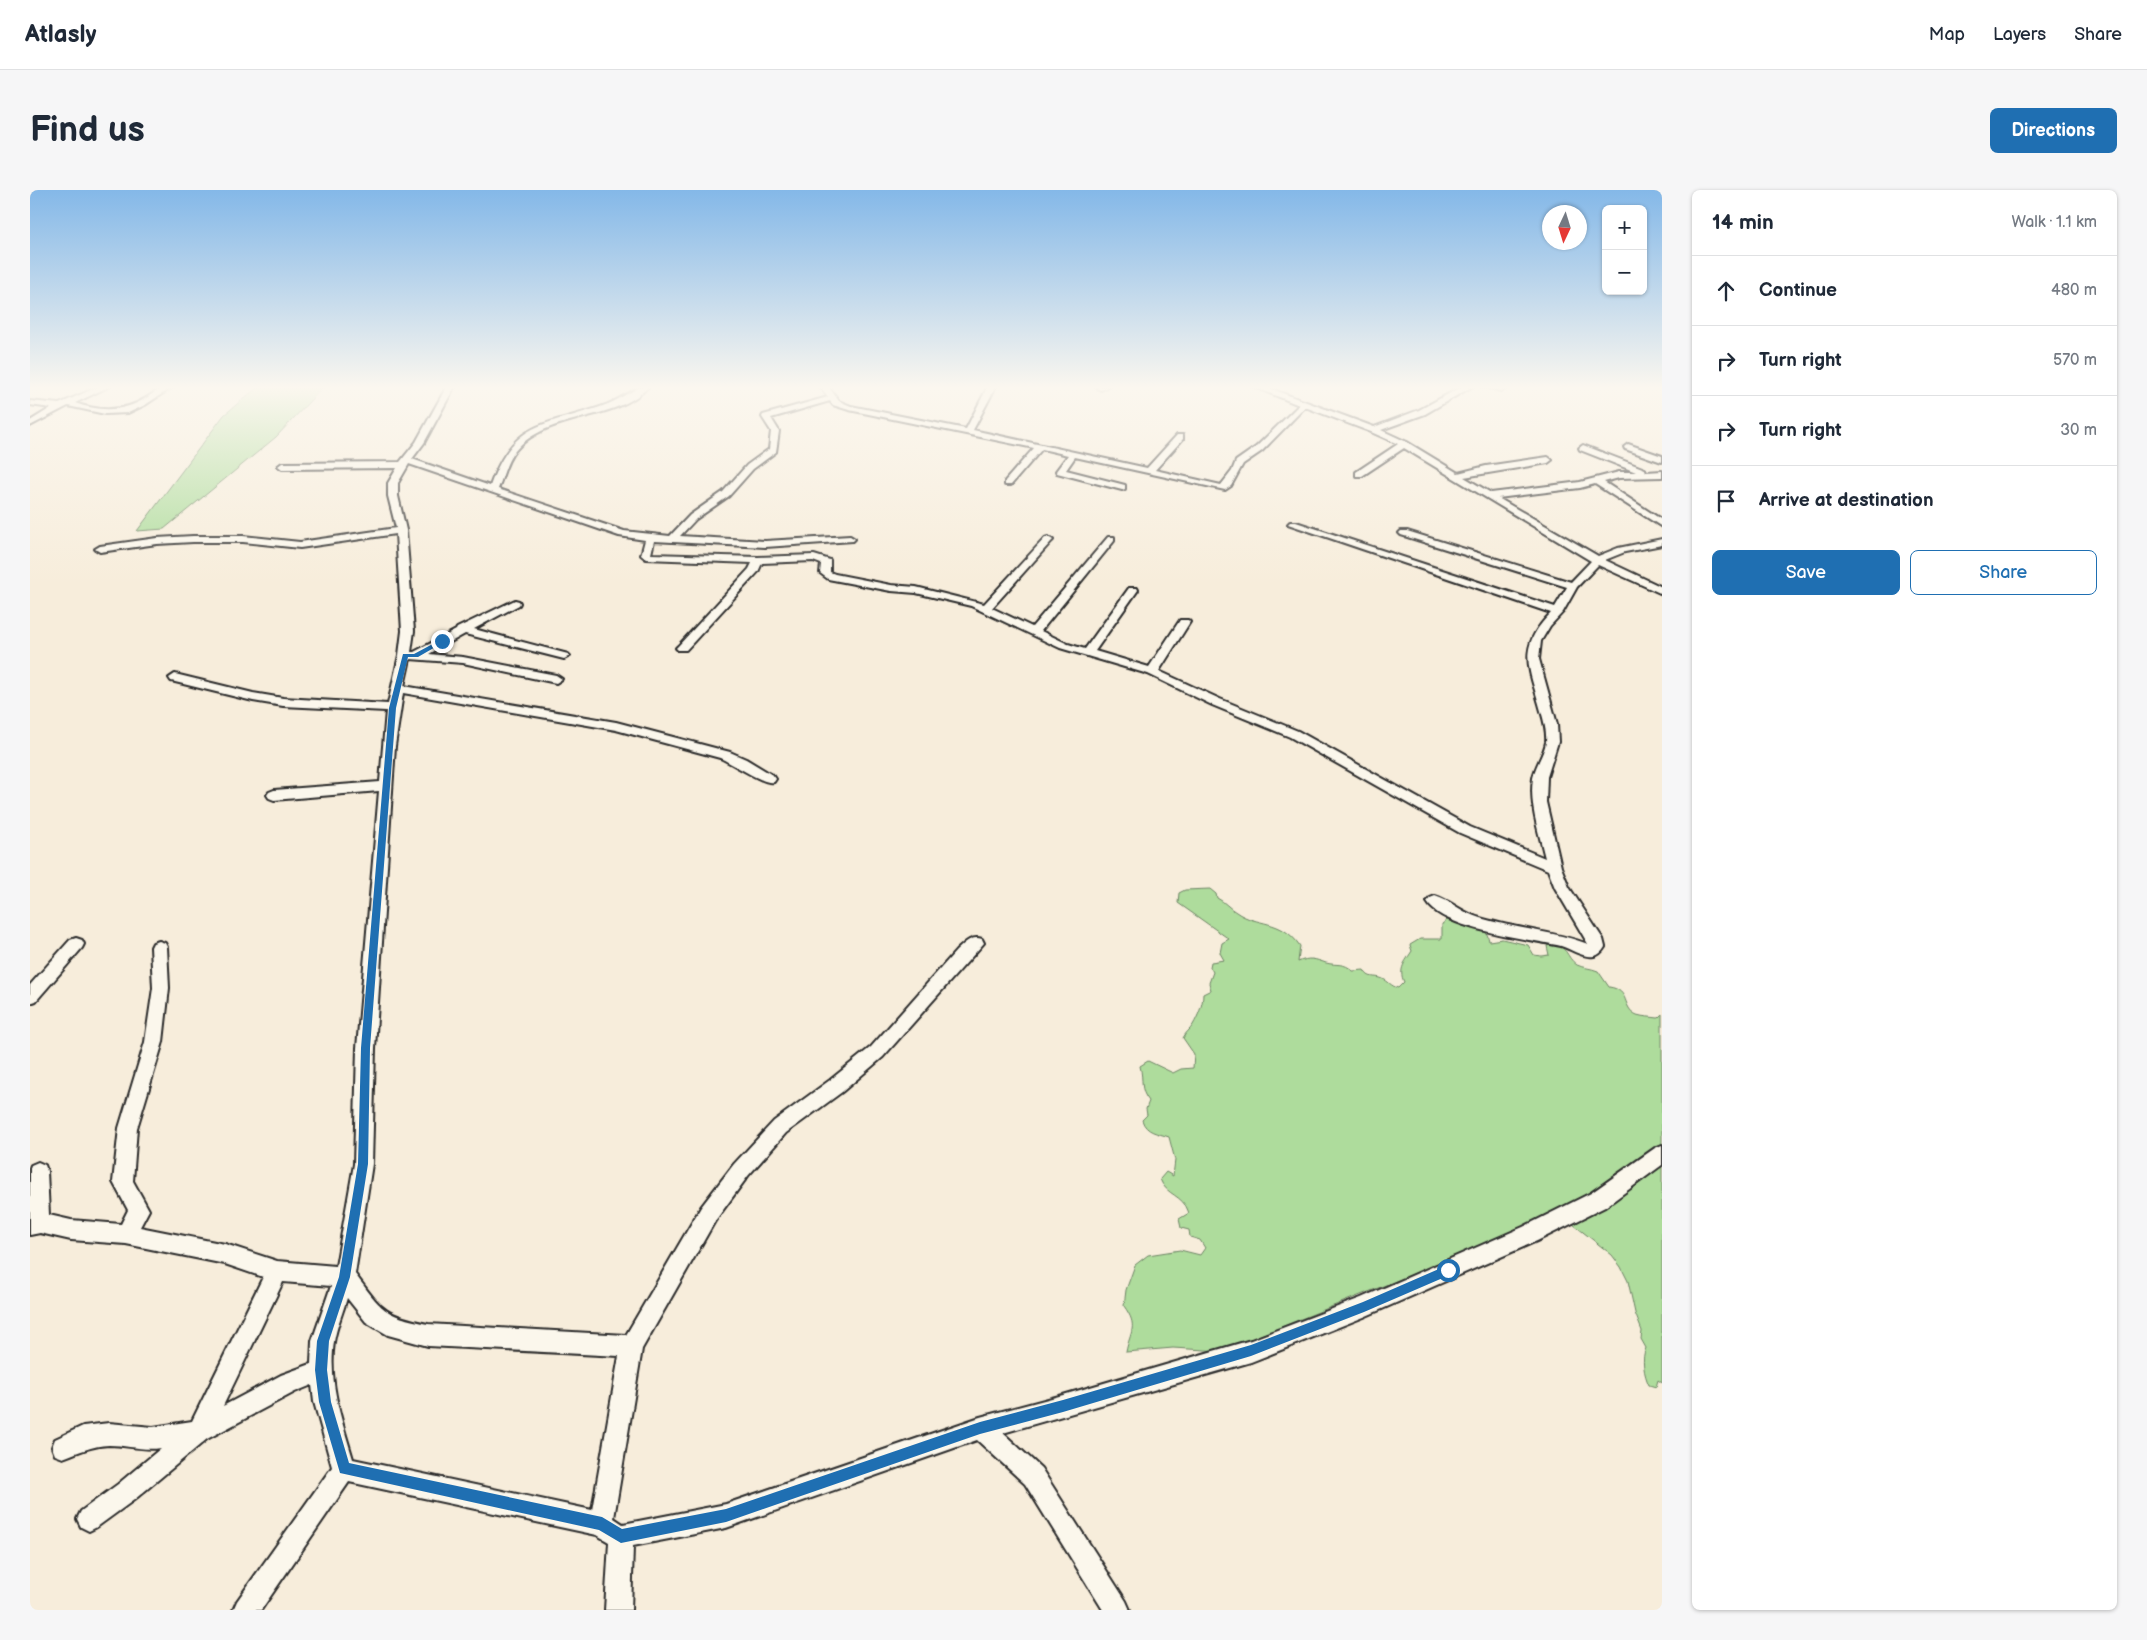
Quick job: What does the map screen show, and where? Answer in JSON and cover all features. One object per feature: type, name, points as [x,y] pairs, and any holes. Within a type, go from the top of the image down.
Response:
[{"type":"street","points":[[344,1469],[325,1402],[321,1370],[323,1341],[344,1277],[363,1164],[366,1048],[393,708],[397,688],[410,655],[401,530],[393,496],[393,483],[413,452]]},
{"type":"street","points":[[493,491],[509,452]]},
{"type":"street","points":[[671,540],[693,517],[726,494],[750,467],[770,452]]},
{"type":"street","points":[[1008,483],[1035,452]]},
{"type":"street","points":[[1066,452],[1222,488],[1226,486],[1239,463],[1255,452]]},
{"type":"street","points":[[1149,471],[1166,452]]},
{"type":"street","points":[[1359,474],[1392,452]]},
{"type":"street","points":[[1417,452],[1598,560],[1662,591]]},
{"type":"street","points":[[1594,452],[1648,473]]},
{"type":"street","points":[[1643,452],[1662,459]]},
{"type":"street","points":[[1073,454],[1060,471],[1122,487]]},
{"type":"street","points":[[1456,476],[1486,469],[1548,460]]},
{"type":"street","points":[[282,466],[405,462],[622,534],[650,539],[765,544],[850,539]]},
{"type":"street","points":[[1490,496],[1598,482],[1618,475],[1662,474]]},
{"type":"street","points":[[1598,482],[1662,524]]},
{"type":"street","points":[[1293,524],[1558,612]]},
{"type":"street","points":[[100,549],[157,541],[193,539],[243,539],[300,545],[401,530]]},
{"type":"street","points":[[1404,533],[1573,586]]},
{"type":"street","points":[[650,539],[646,553],[650,557],[758,560],[822,559],[826,562],[825,573],[832,577],[891,588],[916,590],[986,608],[1034,632],[1087,654],[1152,672],[1216,702],[1294,734],[1465,830],[1554,867]]},
{"type":"street","points":[[1034,632],[1111,539]]},
{"type":"street","points":[[986,608],[1048,540]]},
{"type":"street","points":[[1435,902],[1457,916],[1479,924],[1564,942],[1588,950],[1594,950],[1597,946],[1595,939],[1562,888],[1554,867],[1539,802],[1540,777],[1552,742],[1551,724],[1534,659],[1535,641],[1546,624],[1558,612],[1573,586],[1598,560],[1622,550],[1662,542]]},
{"type":"street","points":[[682,648],[754,570],[758,560]]},
{"type":"street","points":[[1087,654],[1133,590]]},
{"type":"street","points":[[410,655],[515,603]]},
{"type":"street","points":[[1152,672],[1184,622]]},
{"type":"street","points":[[461,630],[488,635],[564,656]]},
{"type":"street","points":[[410,655],[463,660],[556,679]]},
{"type":"street","points":[[175,678],[253,697],[283,702],[393,708]]},
{"type":"street","points":[[397,688],[616,726],[726,755],[742,762],[769,779]]},
{"type":"street","points":[[274,795],[386,786]]},
{"type":"street","points":[[618,1610],[611,1530],[632,1346],[708,1214],[740,1170],[780,1127],[878,1052],[962,955],[976,943]]},
{"type":"street","points":[[30,996],[76,944]]},
{"type":"street","points":[[126,1234],[139,1210],[122,1182],[128,1128],[154,1042],[161,988],[159,947]]},
{"type":"street","points":[[344,1469],[435,1486],[611,1530],[726,1516],[980,1428],[1063,1406],[1251,1350],[1364,1307],[1530,1234],[1598,1200],[1662,1154]]},
{"type":"street","points":[[38,1171],[35,1224],[71,1230],[126,1234],[225,1254],[277,1271],[344,1277],[373,1315],[395,1328],[428,1335],[632,1346]]},
{"type":"street","points":[[199,1431],[277,1271]]},
{"type":"street","points":[[90,1520],[199,1431],[288,1383],[321,1370]]},
{"type":"street","points":[[980,1428],[1033,1476],[1117,1610]]},
{"type":"street","points":[[63,1447],[83,1437],[100,1435],[109,1434],[153,1438],[199,1431]]},
{"type":"street","points":[[246,1610],[344,1469]]},
{"type":"green space","points":[[196,452],[257,452],[164,529],[137,531]]},
{"type":"green space","points":[[1210,889],[1216,894],[1217,898],[1244,917],[1277,927],[1293,937],[1300,946],[1298,962],[1312,959],[1343,965],[1353,971],[1364,970],[1368,975],[1383,979],[1398,988],[1404,982],[1402,969],[1412,951],[1410,945],[1420,939],[1442,939],[1442,924],[1451,917],[1469,921],[1480,926],[1489,941],[1502,939],[1528,945],[1534,955],[1549,955],[1547,946],[1552,943],[1558,945],[1565,950],[1577,965],[1598,971],[1609,987],[1616,989],[1623,995],[1632,1012],[1639,1016],[1658,1018],[1662,1014],[1662,1383],[1658,1380],[1656,1387],[1649,1385],[1647,1381],[1643,1361],[1646,1348],[1641,1339],[1642,1331],[1635,1313],[1628,1281],[1621,1267],[1612,1255],[1564,1217],[1552,1212],[1478,1248],[1221,1351],[1173,1348],[1126,1352],[1132,1324],[1129,1313],[1124,1306],[1126,1290],[1135,1265],[1148,1255],[1180,1250],[1200,1255],[1205,1248],[1200,1240],[1190,1237],[1189,1230],[1181,1228],[1179,1219],[1189,1213],[1183,1202],[1166,1189],[1160,1179],[1166,1172],[1173,1176],[1175,1160],[1169,1137],[1149,1130],[1142,1120],[1147,1115],[1146,1109],[1149,1101],[1143,1089],[1140,1066],[1148,1061],[1173,1073],[1181,1069],[1193,1068],[1194,1054],[1183,1038],[1197,1018],[1203,994],[1211,990],[1209,983],[1213,972],[1210,967],[1211,962],[1224,960],[1220,953],[1222,943],[1229,939],[1178,903],[1179,893],[1185,890]]},
{"type":"route","points":[[442,641],[416,656],[405,655],[393,708],[366,1048],[363,1164],[344,1277],[323,1341],[321,1370],[325,1402],[344,1469],[435,1486],[602,1524],[621,1536],[726,1516],[980,1428],[1157,1379],[1251,1350],[1364,1307],[1448,1270]]}]
